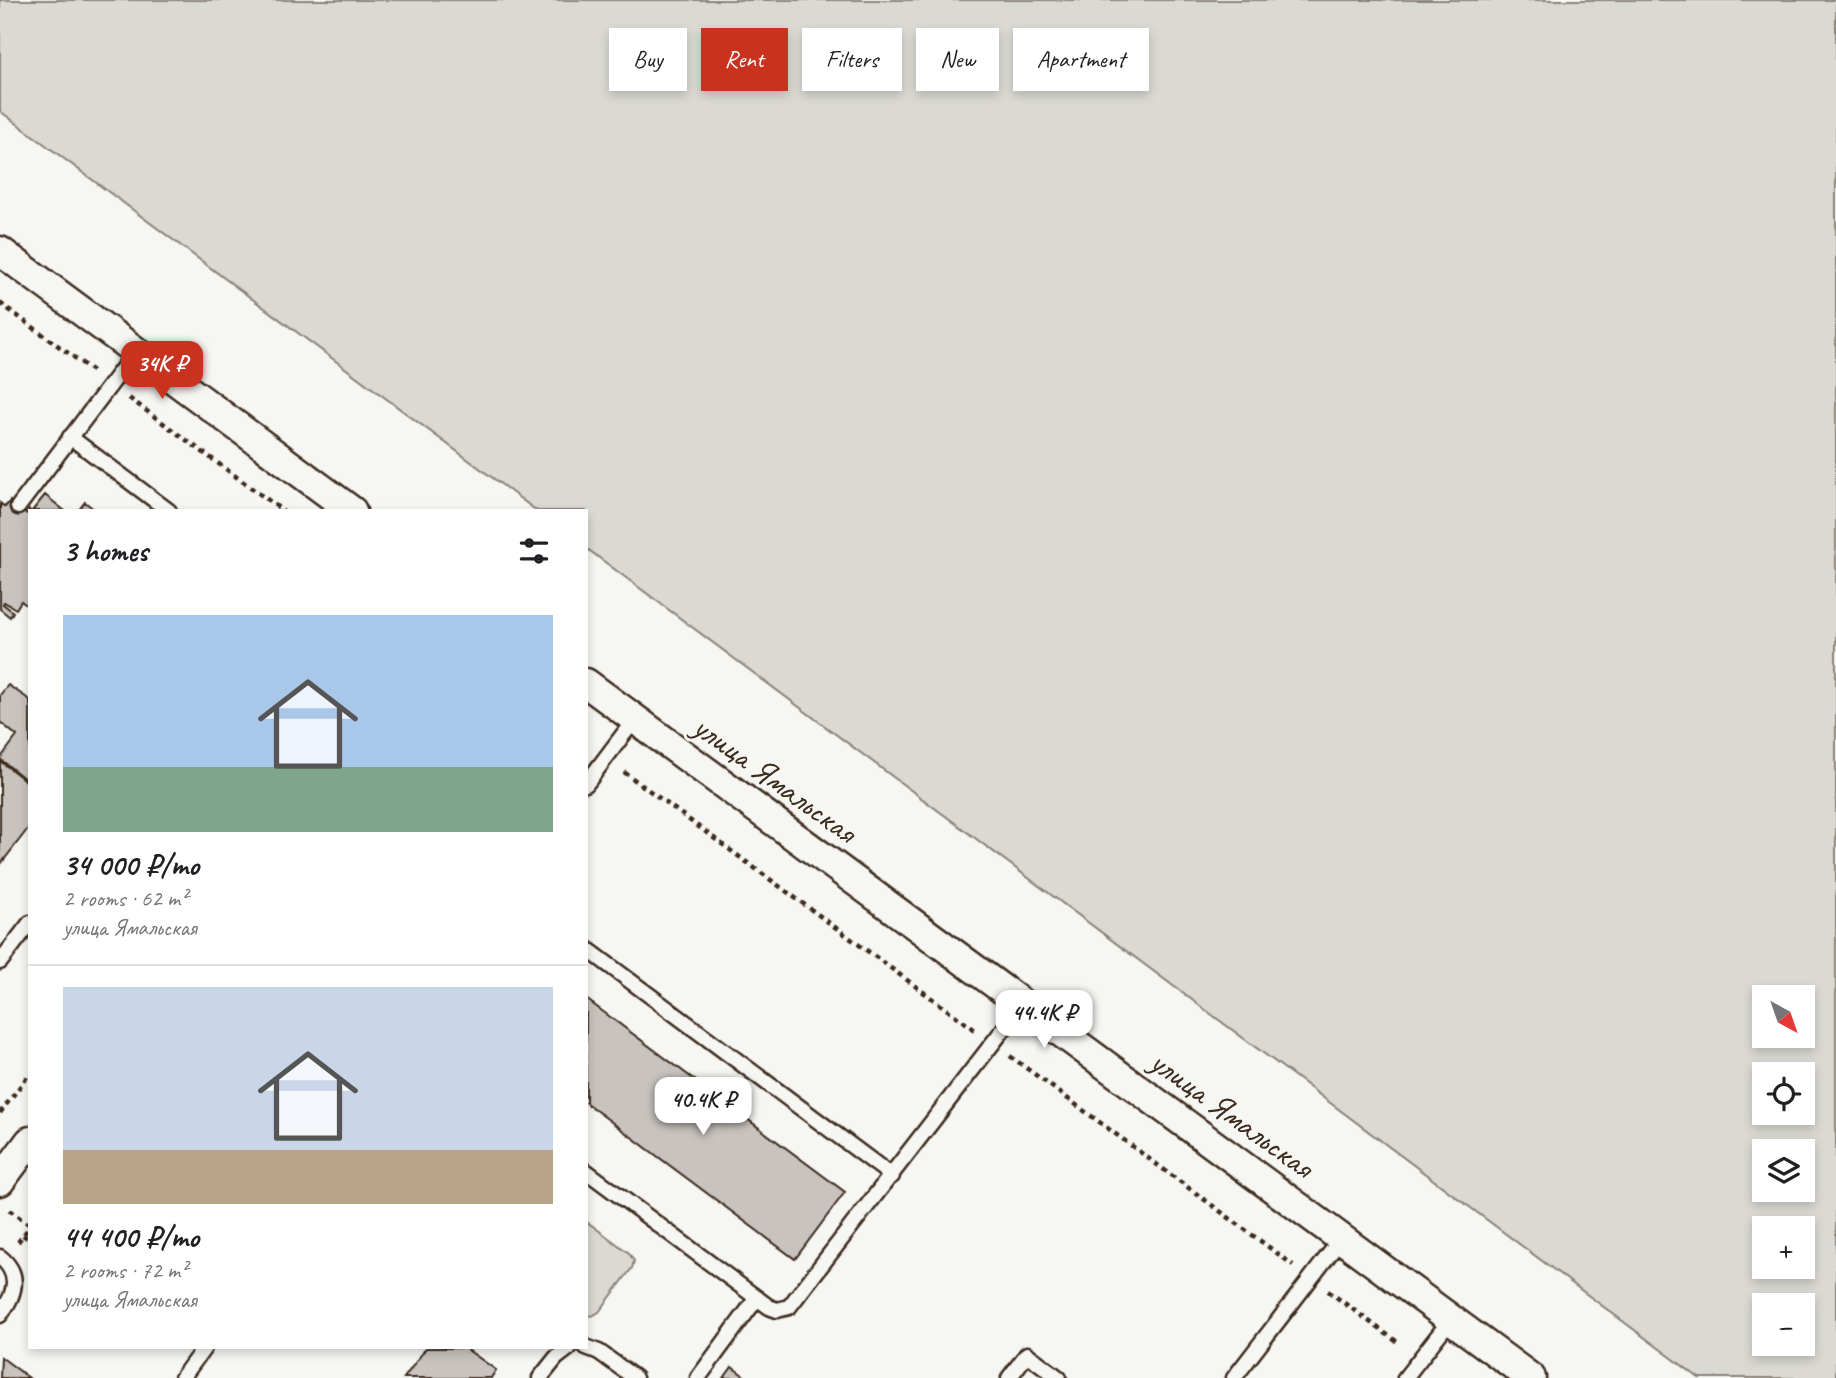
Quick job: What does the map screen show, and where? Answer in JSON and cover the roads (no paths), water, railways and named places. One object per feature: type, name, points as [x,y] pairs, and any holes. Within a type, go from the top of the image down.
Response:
[{"type":"street","points":[[0,251],[349,509]]},
{"type":"street","name":"улица Ямальская","points":[[588,684],[1531,1378]]},
{"type":"street","points":[[0,1181],[28,1144]]},
{"type":"lane","points":[[18,507],[136,351]]},
{"type":"lane","points":[[71,438],[166,509]]},
{"type":"lane","points":[[588,781],[635,719]]},
{"type":"lane","points":[[0,962],[28,926]]},
{"type":"lane","points":[[588,949],[892,1176]]},
{"type":"lane","points":[[588,1172],[757,1298],[777,1310],[789,1307],[1023,1004]]},
{"type":"lane","points":[[1234,1378],[1341,1239]]},
{"type":"lane","points":[[0,1257],[13,1271],[15,1286],[10,1301],[0,1315]]},
{"type":"lane","points":[[698,1378],[757,1298]]},
{"type":"lane","points":[[1405,1378],[1451,1319]]},
{"type":"lane","points":[[182,1378],[203,1349]]},
{"type":"lane","points":[[540,1378],[556,1358],[568,1349]]},
{"type":"lane","points":[[588,1349],[599,1352],[635,1378]]},
{"type":"lane","points":[[1009,1378],[1027,1354],[1059,1378]]}]
